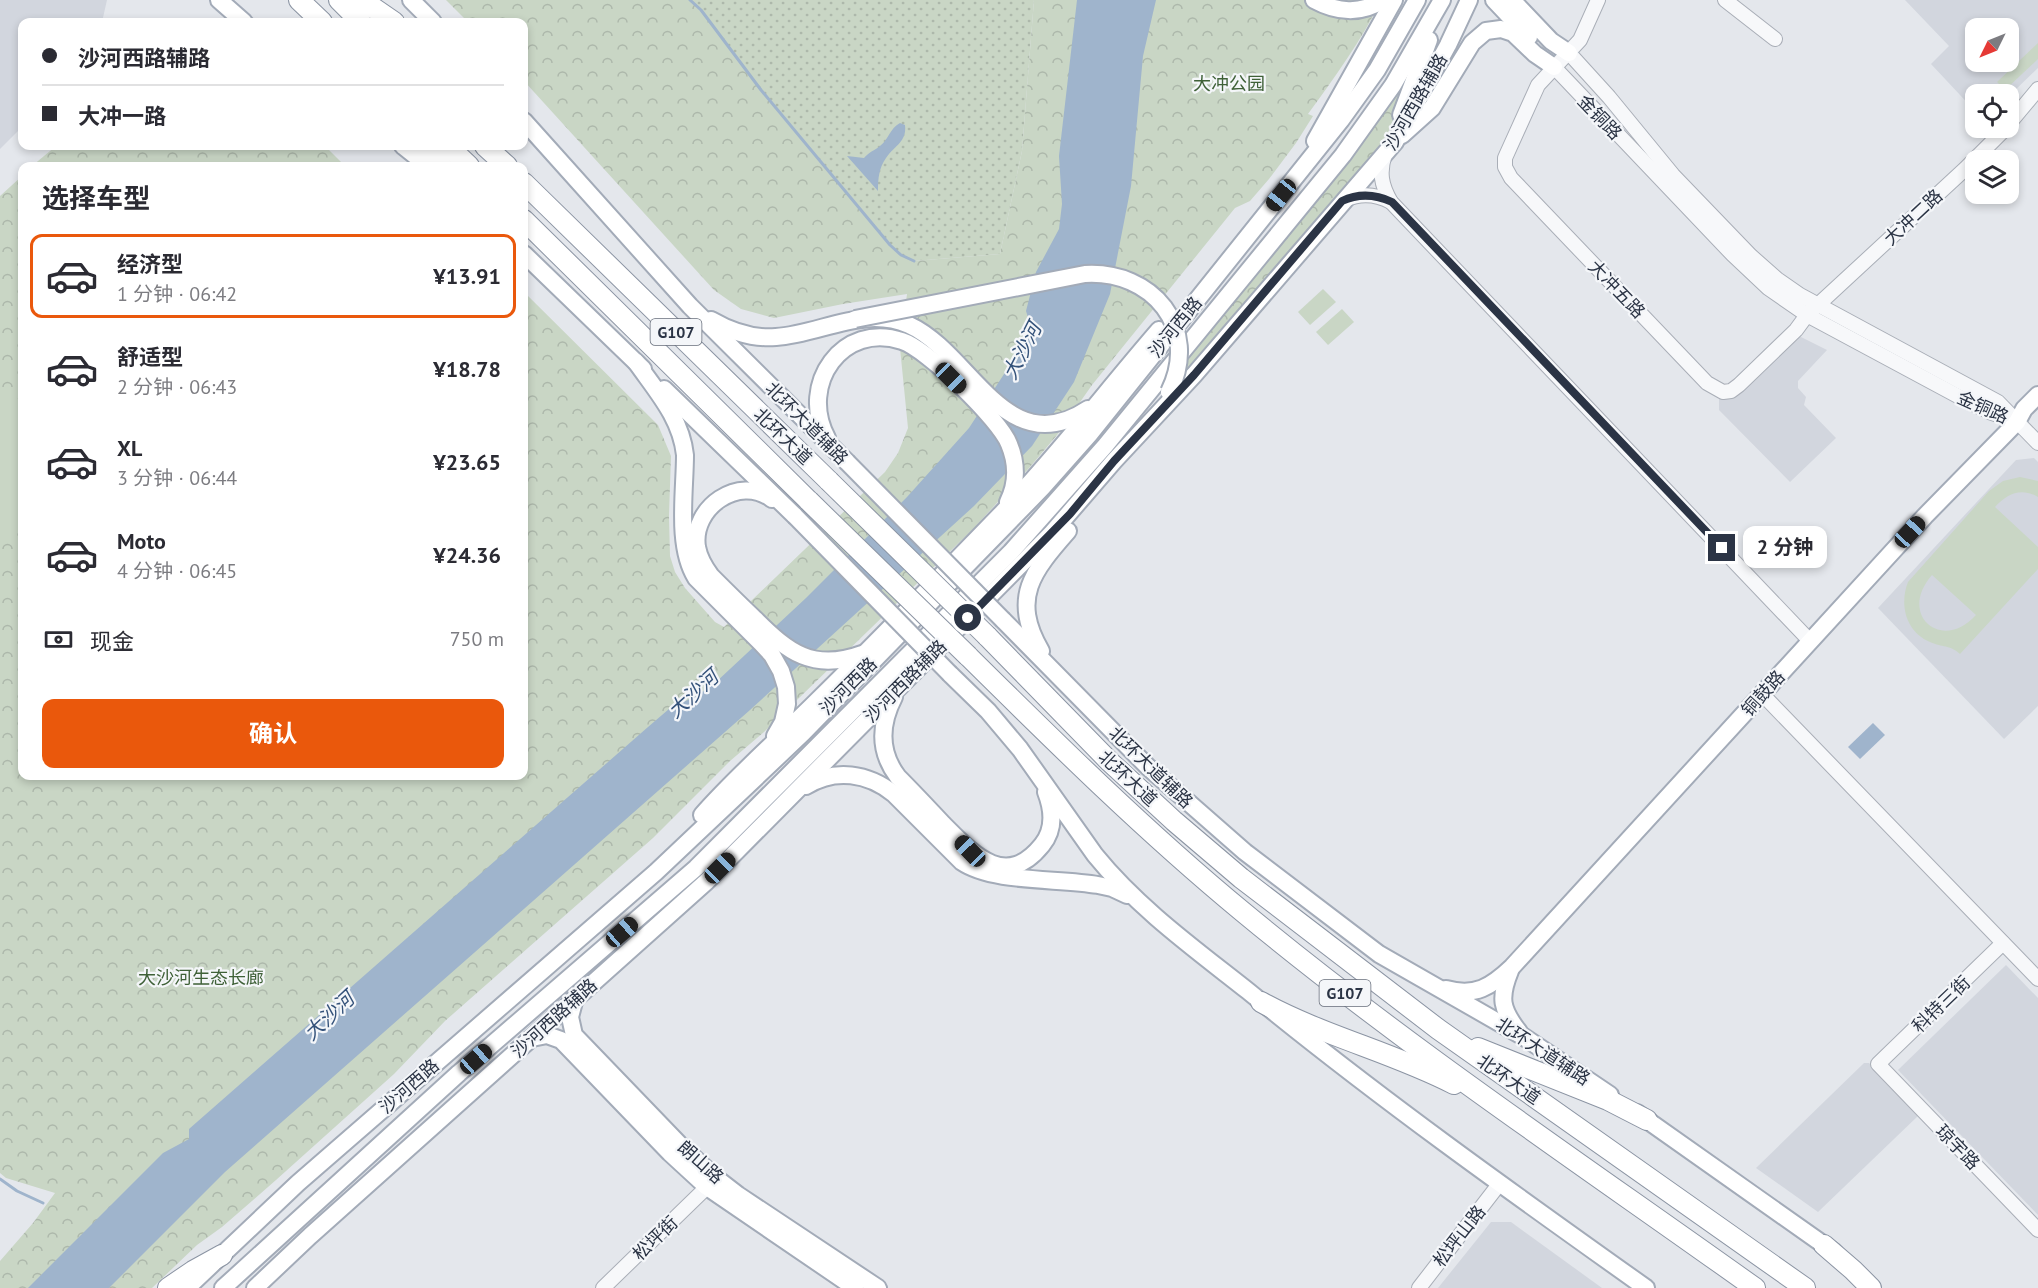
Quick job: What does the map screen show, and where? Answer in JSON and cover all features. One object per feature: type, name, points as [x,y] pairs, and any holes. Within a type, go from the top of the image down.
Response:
[{"type":"highway","points":[[299,0],[316,18]]},
{"type":"highway","points":[[339,0],[357,18]]},
{"type":"highway","points":[[362,0],[388,18]]},
{"type":"highway","points":[[426,150],[438,162]]},
{"type":"highway","points":[[452,150],[465,162]]},
{"type":"highway","points":[[489,150],[503,162]]},
{"type":"highway","name":"北环大道","points":[[528,187],[987,636],[1110,762],[1174,821],[1314,936],[1438,1029],[1805,1288]]},
{"type":"highway","name":"北环大道","points":[[528,224],[1096,782],[1152,834],[1243,912],[1388,1026],[1755,1288]]},
{"type":"highway","points":[[1261,1002],[1308,1026],[1442,1078],[1519,1120]]},
{"type":"highway","points":[[1438,1029],[1514,1063],[1608,1100],[1647,1120]]},
{"type":"highway","points":[[1824,1245],[1853,1269],[1871,1288]]},
{"type":"highway","points":[[168,1288],[222,1255]]},
{"type":"main road","points":[[219,0],[239,18]]},
{"type":"main road","points":[[411,0],[429,18]]},
{"type":"main road","points":[[1314,0],[1337,10],[1351,11],[1364,9],[1382,0]]},
{"type":"main road","points":[[1294,179],[1394,0]]},
{"type":"main road","name":"沙河西路","points":[[193,1284],[298,1183],[656,872],[803,733],[1020,513],[1089,435],[1360,95],[1417,0]]},
{"type":"main road","name":"沙河西路辅路","points":[[255,1288],[574,998],[706,882],[1051,534],[1141,431],[1194,375],[1390,147],[1444,53],[1469,0]]},
{"type":"main road","points":[[1494,0],[1524,13],[1541,49],[1554,68]]},
{"type":"main road","points":[[1512,0],[1551,41],[1569,53]]},
{"type":"main road","points":[[1390,147],[1442,1]]},
{"type":"main road","name":"沙河西路","points":[[223,1288],[468,1065],[668,892],[756,809],[1011,552],[1084,470],[1343,155],[1393,85],[1442,1]]},
{"type":"main road","points":[[1390,147],[1432,108],[1472,44],[1486,31],[1501,29],[1513,33],[1554,68]]},
{"type":"main road","name":"北环大道辅路","points":[[528,125],[690,306],[1148,767],[1245,852],[1359,941],[1427,983],[1524,1037],[1647,1120],[1883,1288]]},
{"type":"main road","points":[[408,150],[423,162]]},
{"type":"main road","points":[[528,258],[795,516],[1002,727],[1095,855],[1140,903],[1415,1123],[1646,1288]]},
{"type":"main road","points":[[690,306],[720,326],[748,335],[784,336],[855,319],[1085,274],[1125,278],[1157,298],[1176,330],[1179,348],[1178,368],[1169,392],[1141,431]]},
{"type":"main road","points":[[656,872],[697,821],[765,749],[866,653],[1003,512],[1077,430],[1164,325],[1216,276]]},
{"type":"main road","points":[[855,319],[889,318],[924,333],[997,404],[1016,417],[1028,421],[1048,425],[1069,420],[1101,400]]},
{"type":"main road","points":[[847,462],[823,429],[817,404],[824,372],[837,356],[854,344],[872,339],[892,338],[903,341],[922,351],[938,364],[998,425],[1006,437],[1014,459],[1015,479],[1012,493],[1003,512]]},
{"type":"main road","points":[[636,362],[673,417],[684,441],[684,548],[690,569],[707,580],[787,649],[810,659],[842,660],[866,653]]},
{"type":"main road","points":[[1055,672],[1029,626],[1027,598],[1036,571],[1109,484],[1194,375]]},
{"type":"main road","name":"铜鼓路","points":[[2017,422],[2038,395]]},
{"type":"main road","name":"铜鼓路","points":[[1512,967],[1925,516],[2017,422],[2038,408]]},
{"type":"main road","points":[[765,749],[783,722],[787,704],[786,687],[777,663],[707,580],[705,567],[697,549],[697,539],[702,518],[716,502],[732,493],[753,490],[766,494],[795,516]]},
{"type":"main road","points":[[901,685],[885,720],[883,741],[886,755],[900,789],[966,856],[971,868],[989,874],[1098,885],[1122,893],[1140,903]]},
{"type":"main road","points":[[793,794],[815,780],[844,775],[864,777],[885,787],[900,789]]},
{"type":"main road","points":[[966,856],[1003,866],[1018,864],[1037,851],[1046,839],[1052,819],[1050,806],[1038,775]]},
{"type":"main road","points":[[596,980],[668,892]]},
{"type":"main road","points":[[1427,983],[1462,992],[1474,991],[1497,981],[1512,967]]},
{"type":"main road","points":[[1512,967],[1502,1000],[1504,1010],[1511,1022],[1524,1037]]},
{"type":"main road","name":"朗山路","points":[[574,998],[570,1017],[574,1035],[679,1144],[731,1190],[878,1288]]},
{"type":"main road","name":"朗山路","points":[[532,1038],[552,1036],[568,1045],[670,1153],[707,1187],[855,1288]]},
{"type":"main road","points":[[347,1176],[335,1177],[331,1171],[333,1163],[382,1119],[406,1089]]},
{"type":"main road","points":[[362,1162],[466,1098]]},
{"type":"street","points":[[1554,68],[1583,35],[1598,0]]},
{"type":"street","points":[[1725,0],[1775,39]]},
{"type":"street","name":"金铜路","points":[[1569,53],[1609,97],[1666,167],[1736,241],[1777,279],[1818,305],[1998,402],[2017,422]]},
{"type":"street","name":"金铜路","points":[[1554,68],[1748,270],[1779,297],[1807,315],[1992,413],[2017,422]]},
{"type":"street","name":"大冲五路","points":[[1554,68],[1538,85],[1507,151],[1504,163],[1506,171],[1707,383],[1718,391],[1731,391],[1796,330],[1818,305]]},
{"type":"street","name":"大冲二路","points":[[2019,112],[2038,89]]},
{"type":"street","name":"大冲二路","points":[[1818,305],[1965,169],[1995,138]]},
{"type":"street","points":[[1390,147],[1381,167],[1382,181],[1392,202],[1810,641]]},
{"type":"street","points":[[1342,201],[1366,195],[1392,202]]},
{"type":"street","points":[[2017,422],[2038,443]]},
{"type":"street","points":[[1762,694],[2038,979]]},
{"type":"street","name":"科特三街","points":[[1878,1064],[2003,943]]},
{"type":"street","name":"琼宇路","points":[[1878,1064],[2038,1230]]},
{"type":"street","name":"松坪山路","points":[[1419,1288],[1500,1183]]},
{"type":"street","name":"松坪街","points":[[603,1288],[707,1187]]},
{"type":"shaded area","points":[[0,0],[107,0],[103,18],[18,18],[18,131],[0,149]]},
{"type":"shaded area","points":[[1905,0],[2038,0],[2038,68],[2019,86],[2019,84],[1965,84],[1965,100],[1931,64],[1949,46]]},
{"type":"shaded area","points":[[1799,336],[1827,350],[1798,381],[1798,388],[1806,397],[1804,405],[1836,438],[1790,482],[1719,410],[1719,398],[1736,396]]},
{"type":"shaded area","points":[[2034,458],[2038,462],[2038,706],[2004,739],[1878,608],[2016,460]]},
{"type":"shaded area","points":[[2006,965],[2038,998],[2038,1215],[1898,1070]]},
{"type":"shaded area","points":[[1864,1063],[1869,1063],[1919,1115],[1818,1212],[1756,1168]]},
{"type":"shaded area","points":[[1491,1222],[1511,1222],[1602,1288],[1438,1288]]},
{"type":"green space","name":"大沙河生态长廊","points":[[446,0],[690,0],[701,10],[761,90],[890,245],[901,255],[914,261],[1000,254],[1022,151],[1034,0],[1381,0],[1338,73],[1308,114],[1313,116],[1269,179],[1250,201],[1235,208],[1092,385],[1057,435],[1030,467],[973,529],[764,732],[730,761],[653,838],[445,1021],[394,1074],[222,1227],[197,1245],[152,1288],[0,1288],[0,1261],[55,1193],[6,1178],[0,1173],[0,196],[18,180],[18,780],[528,780],[528,296],[658,425],[671,456],[670,556],[675,572],[685,588],[715,622],[724,627],[885,472],[898,453],[908,428],[900,348],[907,294],[774,318],[741,309],[714,290],[528,85],[528,18],[464,18]]},
{"type":"green space","points":[[690,0],[1034,0],[1022,151],[1000,254],[914,261],[901,255],[890,245],[761,90],[701,10]]},
{"type":"green space","points":[[2038,43],[2038,59],[2011,84],[1999,84],[1997,82],[2008,72],[2019,72],[2019,61]]},
{"type":"green space","points":[[1404,84],[1407,85],[1388,133],[1357,176],[1182,376],[1185,361],[1361,145]]},
{"type":"green space","points":[[51,150],[329,150],[341,162],[37,162]]},
{"type":"green space","points":[[61,150],[73,162],[48,162]]},
{"type":"green space","points":[[1323,289],[1336,302],[1310,325],[1298,312]]},
{"type":"green space","points":[[1342,309],[1354,322],[1328,345],[1316,332]]},
{"type":"green space","points":[[12,393],[18,399],[18,522],[0,542],[0,406]]},
{"type":"green space","points":[[2020,477],[2038,481],[2038,497],[2032,494],[2015,493],[2009,495],[1995,507],[2038,547],[2038,569],[1960,654],[1949,647],[1930,642],[1915,632],[1907,617],[1905,591],[1908,582],[1989,491],[2003,481]],"holes":[[[1932,575],[1976,615],[1963,626],[1950,630],[1938,630],[1928,624],[1922,615],[1919,603],[1922,590]]]},
{"type":"water","name":"大沙河","points":[[1077,0],[1156,0],[1143,56],[1131,186],[1110,294],[1074,382],[1032,446],[974,506],[750,710],[225,1172],[109,1288],[28,1288],[163,1153],[189,1139],[189,1129],[669,709],[696,696],[715,683],[806,598],[907,497],[969,428],[1019,351],[1031,327],[1026,311],[1036,272],[1059,229],[1062,204],[1059,156]]},
{"type":"water","points":[[900,123],[905,125],[904,136],[882,166],[878,191],[847,156],[864,158],[878,148]]},
{"type":"water","points":[[1873,723],[1885,735],[1860,759],[1848,747]]},
{"type":"waterway","points":[[690,0],[701,10],[761,90],[890,245],[901,255],[914,261]]},
{"type":"waterway","points":[[0,1179],[17,1191],[43,1203]]},
{"type":"route","points":[[968,618],[1070,514],[1114,461],[1194,375],[1342,201],[1361,195],[1372,195],[1392,202],[1722,548]]},
{"type":"park label","name":"大冲公园","points":[[1229,83]]}]
